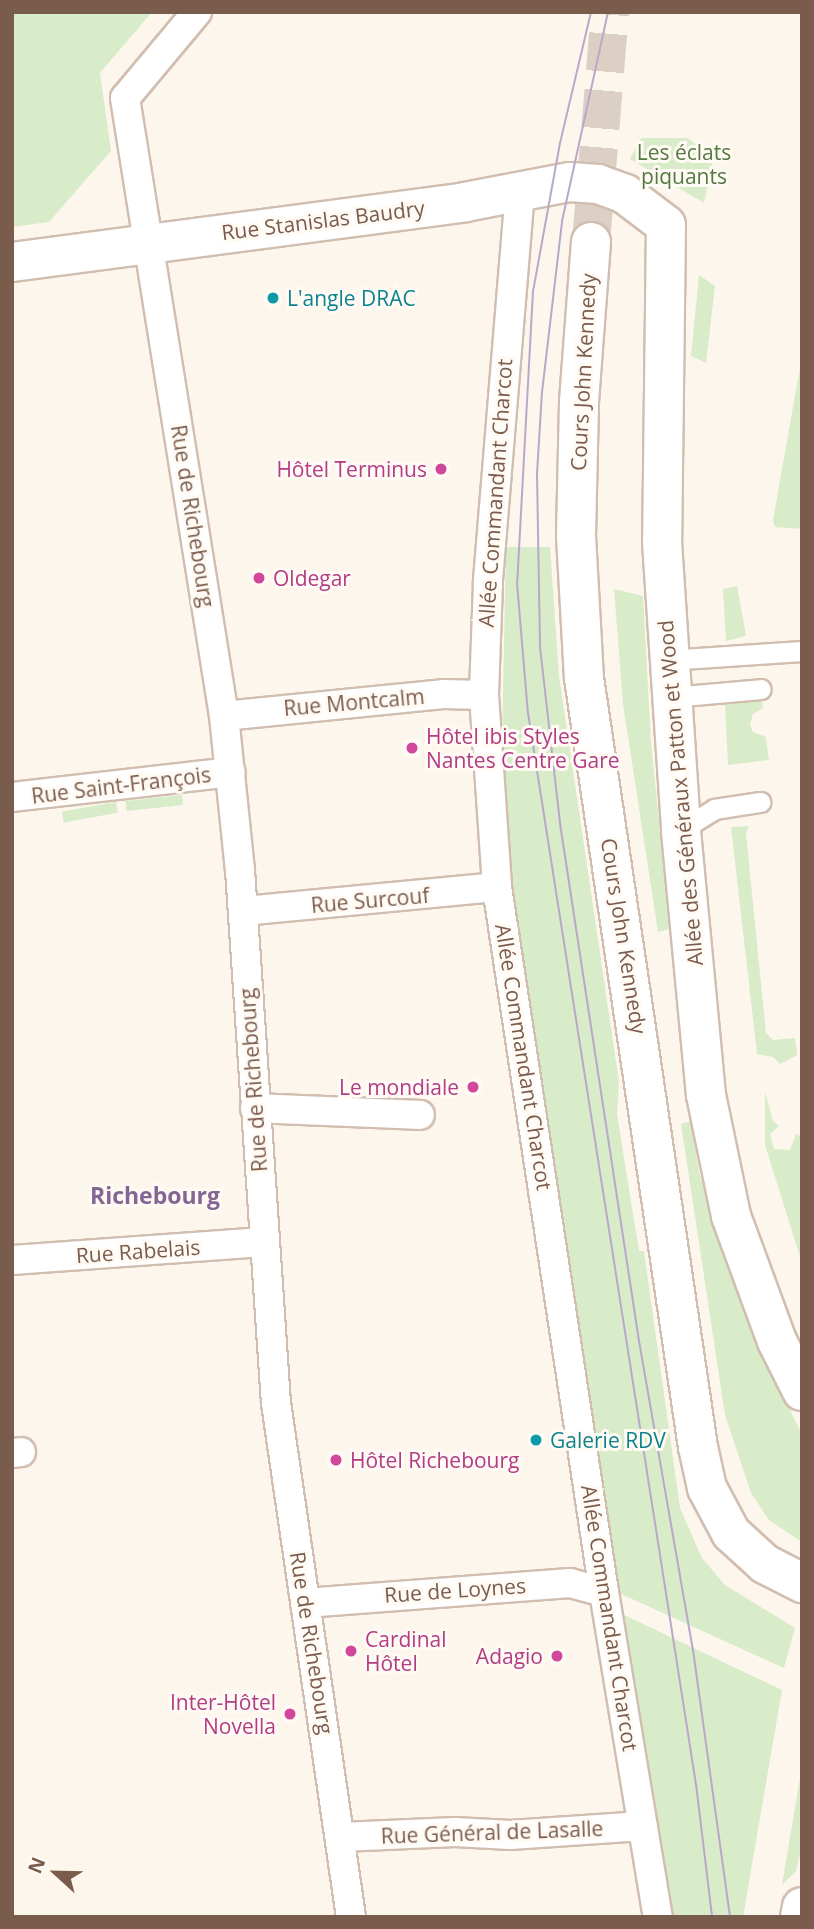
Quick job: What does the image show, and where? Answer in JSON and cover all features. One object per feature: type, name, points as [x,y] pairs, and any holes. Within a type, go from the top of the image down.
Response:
[{"type":"main road","name":"Rue Stanislas Baudry","points":[[12,262],[570,183],[598,184],[630,197]]},
{"type":"main road","name":"Allée des Généraux Patton et Wood","points":[[630,197],[660,216],[669,236],[662,542],[667,660],[706,1095],[731,1216],[754,1280],[802,1391]]},
{"type":"main road","name":"Cours John Kennedy","points":[[591,242],[578,430],[576,536],[581,651],[698,1447],[707,1488],[731,1533],[765,1564],[802,1583]]},
{"type":"main road","points":[[800,1917],[802,1907]]},
{"type":"street","name":"Rue de Richebourg","points":[[197,12],[125,98],[231,772],[276,1403],[351,1917]]},
{"type":"street","name":"Allée Commandant Charcot","points":[[520,191],[489,571],[484,695],[497,887],[604,1592],[658,1917]]},
{"type":"street","name":"Rue Montcalm","points":[[224,716],[401,698],[484,695]]},
{"type":"street","name":"Rue Saint-François","points":[[12,797],[231,772]]},
{"type":"street","name":"Rue Surcouf","points":[[243,911],[497,887]]},
{"type":"street","points":[[255,1108],[419,1115]]},
{"type":"street","name":"Rue Rabelais","points":[[12,1261],[263,1242]]},
{"type":"street","name":"Rue de Loynes","points":[[305,1603],[570,1583],[604,1592]]},
{"type":"street","name":"Rue Général de Lasalle","points":[[341,1837],[510,1835],[643,1826]]},
{"type":"lane","points":[[667,660],[802,651]]},
{"type":"lane","points":[[672,697],[761,689]]},
{"type":"lane","points":[[681,831],[714,809],[760,802]]},
{"type":"green space","points":[[12,12],[152,12],[100,73],[111,151],[49,222],[12,227]]},
{"type":"green space","name":"Les éclats piquants","points":[[641,138],[688,138],[713,159],[704,203],[630,159]]},
{"type":"green space","points":[[699,275],[715,286],[706,363],[691,356]]},
{"type":"green space","points":[[802,356],[802,529],[775,527],[773,520]]},
{"type":"green space","points":[[506,547],[550,547],[559,676],[619,1082],[617,1114],[639,1251],[644,1251],[680,1508],[702,1558],[725,1585],[795,1628],[784,1668],[619,1593],[513,915],[502,741]]},
{"type":"green space","points":[[737,586],[746,636],[726,641],[723,589]]},
{"type":"green space","points":[[614,589],[643,596],[651,742],[670,929],[658,932],[623,704]]},
{"type":"green space","points":[[762,700],[763,708],[753,714],[750,725],[753,732],[766,737],[769,760],[728,765],[725,705]]},
{"type":"green space","points":[[182,795],[183,805],[126,811],[125,801]]},
{"type":"green space","points":[[116,802],[118,813],[64,822],[62,812]]},
{"type":"green space","points":[[749,826],[746,833],[766,1033],[773,1040],[795,1038],[797,1055],[780,1064],[773,1057],[757,1054],[731,827]]},
{"type":"green space","points":[[765,1092],[773,1121],[779,1126],[770,1134],[774,1149],[790,1150],[796,1134],[802,1137],[802,1263],[765,1145]]},
{"type":"green space","points":[[691,1121],[699,1172],[726,1265],[757,1344],[802,1434],[802,1542],[769,1520],[751,1493],[725,1415],[681,1124]]},
{"type":"green space","points":[[620,1613],[782,1690],[743,1917],[667,1917]]},
{"type":"green space","points":[[802,1766],[802,1846],[796,1871],[782,1885]]},
{"type":"tunnel","points":[[591,242],[610,12]]},
{"type":"tram line","points":[[591,12],[560,143],[533,291],[517,583],[528,713],[696,1784],[712,1917]]},
{"type":"tram line","points":[[608,12],[562,222],[542,392],[537,473],[540,647],[561,830],[639,1341],[694,1657],[730,1917]]},
{"type":"place","name":"L'angle DRAC","points":[[273,298]]},
{"type":"place","name":"Hôtel Terminus","points":[[441,469]]},
{"type":"place","name":"Oldegar","points":[[259,578]]},
{"type":"place","name":"Hôtel ibis Styles Nantes Centre Gare","points":[[412,748]]},
{"type":"place","name":"Le mondiale","points":[[473,1087]]},
{"type":"place","name":"Galerie RDV","points":[[536,1440]]},
{"type":"place","name":"Hôtel Richebourg","points":[[336,1460]]},
{"type":"place","name":"Cardinal Hôtel","points":[[351,1651]]},
{"type":"place","name":"Adagio","points":[[557,1656]]},
{"type":"place","name":"Inter-Hôtel Novella","points":[[290,1714]]},
{"type":"district","name":"Richebourg","points":[[155,1195]]}]
